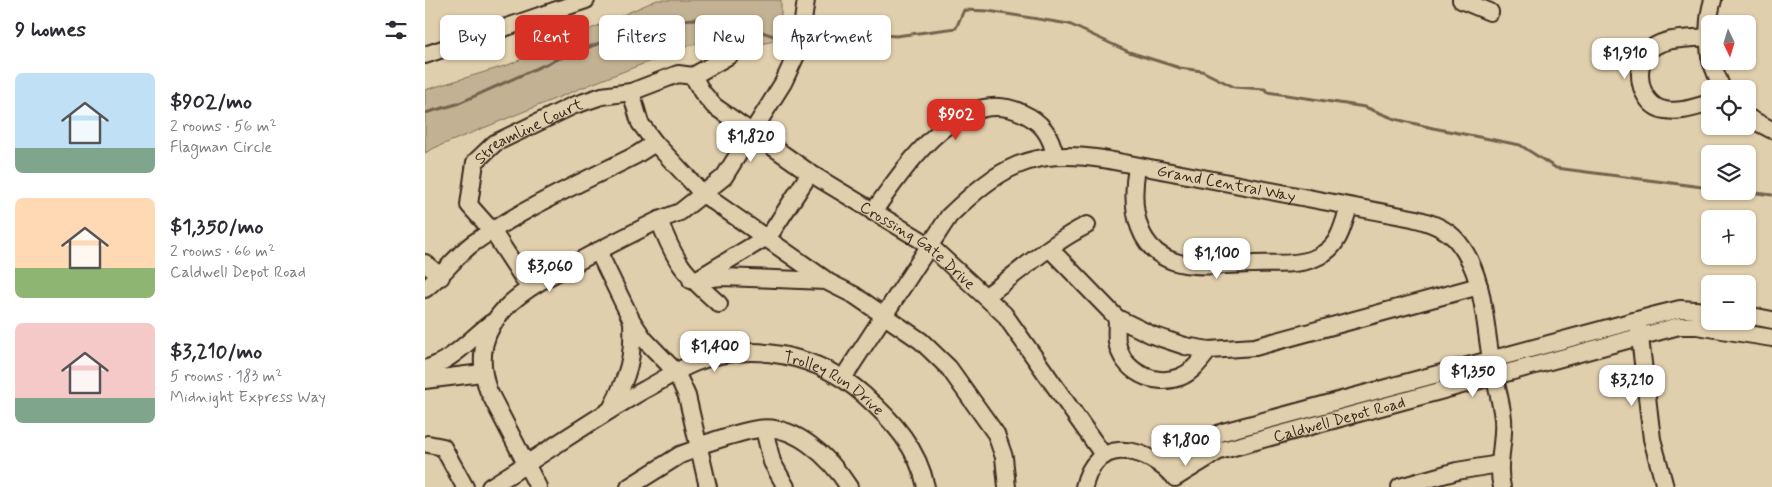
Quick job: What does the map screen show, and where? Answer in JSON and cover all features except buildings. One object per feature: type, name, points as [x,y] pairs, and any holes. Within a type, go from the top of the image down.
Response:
[{"type":"street","points":[[425,369],[453,357],[529,288],[597,251],[659,220],[680,212],[724,177],[783,83],[799,49],[806,0]]},
{"type":"street","points":[[1461,0],[1490,12]]},
{"type":"street","points":[[1709,15],[1713,0]]},
{"type":"street","points":[[425,55],[579,1]]},
{"type":"street","points":[[1701,38],[1669,40],[1651,49],[1640,66],[1641,86],[1648,100],[1663,110],[1681,111],[1701,105]]},
{"type":"street","points":[[693,76],[720,60]]},
{"type":"street","name":"Streamline Court","points":[[529,288],[493,232],[469,205],[475,162],[495,144],[572,106],[602,96],[631,92],[677,74],[693,76]]},
{"type":"street","name":"Crossing Gate Drive","points":[[693,76],[713,106],[752,134],[873,212],[929,245],[986,296],[1005,314],[1104,456]]},
{"type":"street","points":[[631,92],[640,123],[655,143],[703,194],[827,281],[854,295],[921,342],[949,368],[996,434],[1004,457],[1007,487]]},
{"type":"street","points":[[873,212],[901,171],[916,153],[960,118],[975,110],[1002,107],[1027,115],[1044,127],[1050,136],[1055,156]]},
{"type":"street","points":[[1756,121],[1772,130]]},
{"type":"street","points":[[425,289],[441,277],[471,245],[493,232],[509,219],[637,155],[655,143]]},
{"type":"street","name":"Grand Central Way","points":[[843,378],[949,216],[996,175],[1016,164],[1037,158],[1073,154],[1412,218],[1445,230],[1458,241],[1468,258],[1479,286],[1503,419],[1499,464],[1502,487]]},
{"type":"street","points":[[1137,167],[1133,200],[1140,232],[1160,253],[1183,264],[1276,263],[1314,259],[1332,247],[1339,238],[1349,207]]},
{"type":"street","points":[[695,279],[765,238],[773,230],[811,172]]},
{"type":"street","points":[[659,220],[671,250],[719,304]]},
{"type":"street","points":[[986,296],[1050,249],[1063,237],[1087,224]]},
{"type":"street","points":[[1050,249],[1117,318],[1152,335],[1185,346],[1209,350],[1255,347],[1479,286]]},
{"type":"street","points":[[597,251],[644,339],[676,372],[687,396],[708,487]]},
{"type":"street","points":[[425,262],[441,277]]},
{"type":"street","points":[[695,279],[795,278],[827,281]]},
{"type":"street","name":"Caldwell Depot Road","points":[[1493,368],[1637,319],[1680,309],[1701,310]]},
{"type":"street","points":[[1756,317],[1772,320]]},
{"type":"street","points":[[1117,318],[1117,342],[1125,361],[1136,373],[1166,380],[1181,376],[1195,368],[1209,350]]},
{"type":"street","points":[[1637,319],[1652,439],[1665,487]]},
{"type":"street","points":[[611,409],[629,370],[633,352],[633,321]]},
{"type":"street","points":[[493,322],[483,347],[483,373],[488,390],[538,487]]},
{"type":"street","name":"Caldwell Depot Road","points":[[1172,477],[1204,440],[1223,432],[1493,368],[1640,338],[1679,326],[1697,326],[1772,338]]},
{"type":"street","name":"Trolley Run Drive","points":[[491,487],[611,409],[676,372],[695,363],[719,356],[757,352],[790,356],[843,378],[884,413],[904,435],[917,457],[926,487]]},
{"type":"street","points":[[425,380],[483,373]]},
{"type":"street","points":[[764,429],[772,462],[786,487]]},
{"type":"street","points":[[629,487],[680,455],[698,447],[764,429],[787,432],[807,442],[838,471],[849,487]]},
{"type":"street","points":[[429,444],[443,447],[465,487]]},
{"type":"street","points":[[1083,487],[1093,465],[1104,456],[1124,450],[1137,452],[1157,460],[1172,477]]},
{"type":"street","points":[[1401,487],[1457,471],[1499,464]]},
{"type":"shaded area","points":[[657,0],[781,0],[781,15],[773,15],[773,41],[763,43],[763,15],[695,15],[695,44],[685,48],[685,15],[623,15]]},
{"type":"shaded area","points":[[599,25],[599,60],[654,60],[608,77],[425,153],[425,90],[519,60],[589,60],[589,30]]},
{"type":"waterway","points":[[891,36],[956,28],[964,10],[988,11],[1069,24],[1129,52],[1180,68],[1202,71],[1234,87],[1265,89],[1267,92],[1365,107],[1395,119],[1520,145],[1556,168],[1701,187]]},
{"type":"waterway","points":[[425,113],[457,104],[555,60],[634,30],[634,27],[691,19],[728,21],[773,36]]},
{"type":"waterway","points":[[1756,193],[1772,195]]}]
